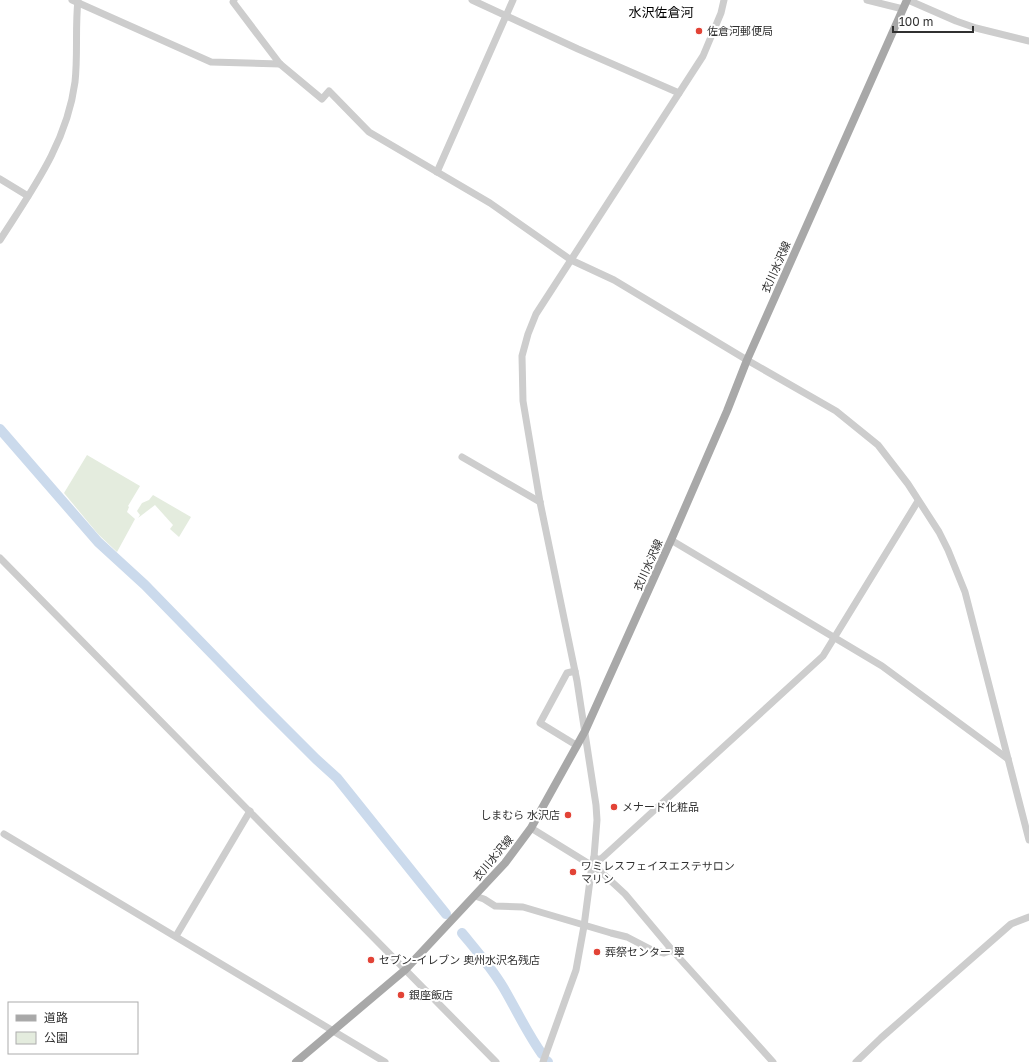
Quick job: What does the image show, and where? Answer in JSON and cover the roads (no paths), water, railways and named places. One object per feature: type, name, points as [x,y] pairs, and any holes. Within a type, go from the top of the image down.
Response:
[{"type":"main road","name":"衣川水沢線","points":[[296,1062],[405,970],[505,863],[531,828],[585,731],[671,540],[727,411],[747,360],[907,0]]},
{"type":"street","points":[[234,0],[233,2],[280,64],[322,99],[329,91],[369,132],[490,203],[571,260],[614,280],[747,360],[836,411],[859,428],[878,445],[908,484],[939,532],[965,592],[1029,840]]},
{"type":"street","points":[[472,0],[679,94]]},
{"type":"street","points":[[437,172],[513,0]]},
{"type":"street","points":[[543,1062],[576,970],[594,857],[597,820],[596,805],[575,671],[540,502],[523,401],[522,356],[528,334],[536,314],[703,56],[724,0]]},
{"type":"street","points":[[867,0],[903,9]]},
{"type":"street","points":[[907,0],[976,28],[1029,41]]},
{"type":"street","points":[[0,240],[50,162],[62,136],[71,104],[75,82],[76,1],[211,62],[280,64]]},
{"type":"street","points":[[0,179],[28,196]]},
{"type":"street","points":[[462,457],[540,502]]},
{"type":"street","points":[[594,857],[599,860],[602,858],[823,656],[918,501]]},
{"type":"street","points":[[671,540],[882,666],[1008,759]]},
{"type":"street","points":[[0,558],[496,1062]]},
{"type":"street","points":[[575,671],[567,673],[540,722],[576,745]]},
{"type":"street","points":[[176,936],[250,811]]},
{"type":"street","points":[[531,828],[592,865],[626,894],[672,950],[773,1062]]},
{"type":"street","points":[[4,834],[385,1062]]},
{"type":"street","points":[[475,896],[484,899],[495,906],[523,907],[627,938],[652,950],[664,953],[672,950]]},
{"type":"street","points":[[856,1062],[881,1038],[1011,924],[1029,917]]},
{"type":"waterway","points":[[0,429],[98,542],[145,585],[261,704],[337,778],[446,914]]},
{"type":"waterway","points":[[462,933],[483,959],[508,995],[531,1038],[542,1054]]},
{"type":"place","name":"佐倉河郵便局","points":[[699,31]]},
{"type":"place","name":"メナード化粧品","points":[[614,807]]},
{"type":"place","name":"しまむら 水沢店","points":[[568,815]]},
{"type":"place","name":"ワミレスフェイスエステサロン マリン","points":[[573,872]]},
{"type":"place","name":"葬祭センター 翠","points":[[597,952]]},
{"type":"place","name":"セブン-イレブン 奥州水沢名残店","points":[[371,960]]},
{"type":"place","name":"銀座飯店","points":[[401,995]]},
{"type":"district","name":"水沢佐倉河","points":[[661,12]]}]
